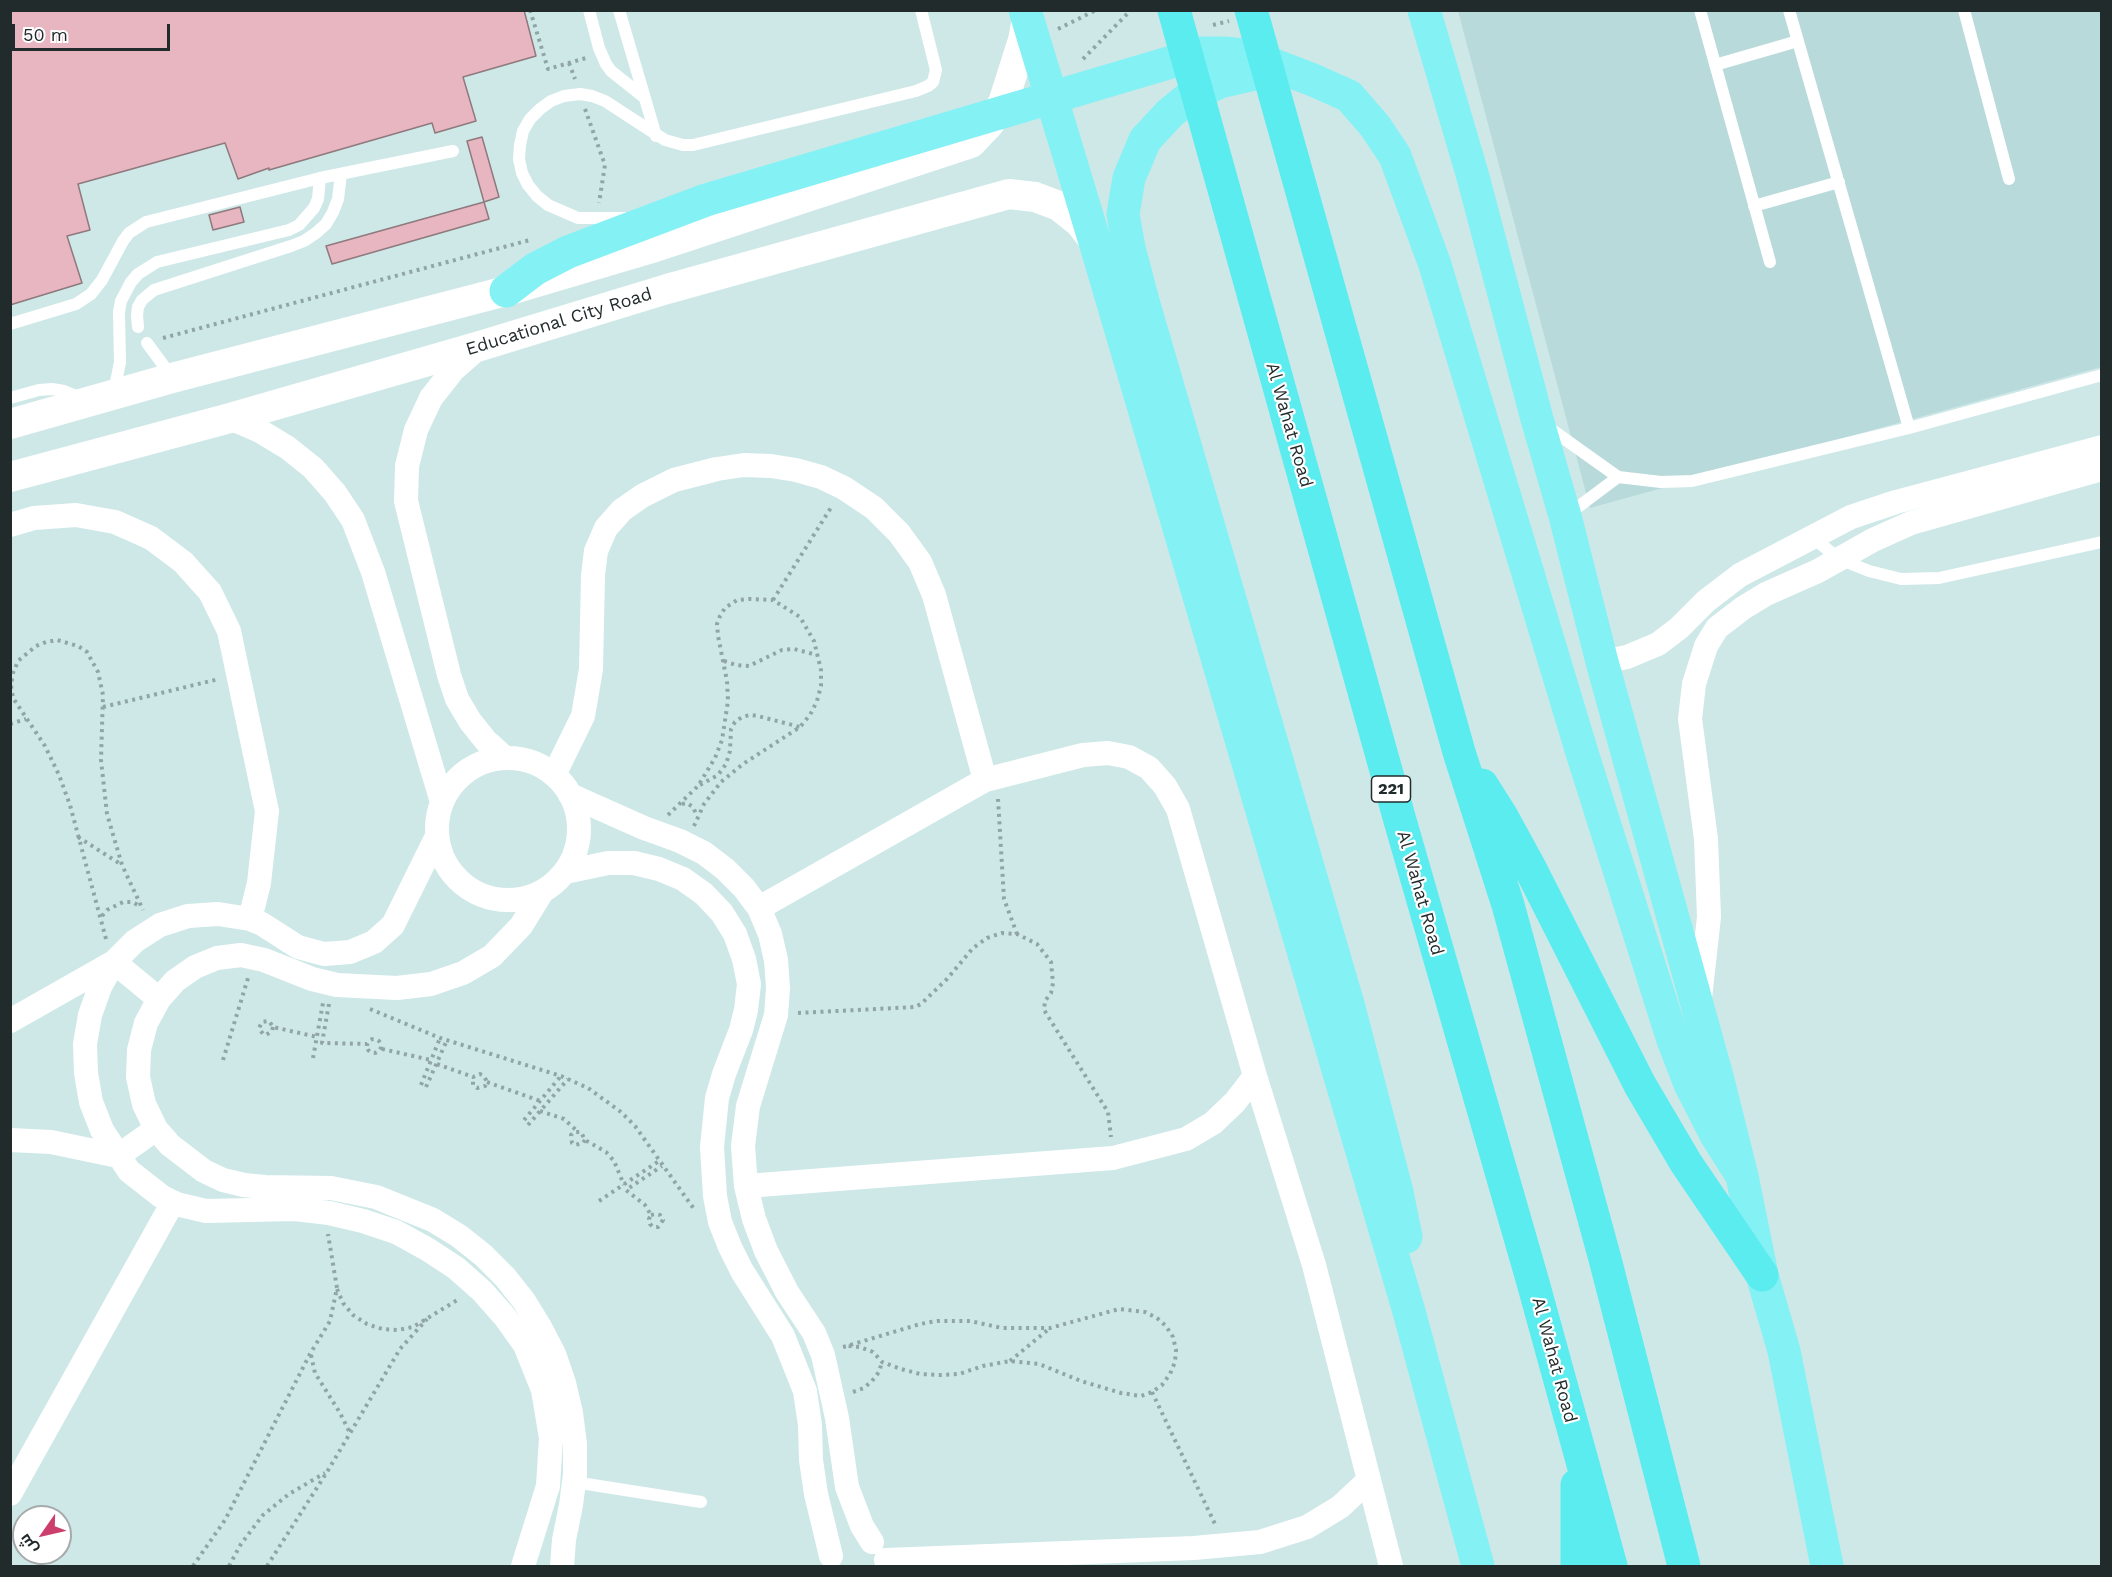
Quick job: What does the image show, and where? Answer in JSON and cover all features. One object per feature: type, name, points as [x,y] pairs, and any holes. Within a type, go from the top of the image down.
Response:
[{"type":"highway","name":"Al Wahat Road","points":[[1174,10],[1392,795],[1532,1279],[1611,1566]]},
{"type":"highway","points":[[1251,10],[1459,752],[1508,905],[1605,1259],[1684,1566]]},
{"type":"highway","points":[[1459,752],[1481,783],[1516,841],[1657,1114],[1723,1220],[1762,1275]]},
{"type":"highway","points":[[1577,1442],[1577,1566]]},
{"type":"main road","points":[[1424,10],[1476,189],[1742,1176],[1762,1275],[1784,1351],[1827,1566]]},
{"type":"main road","points":[[1030,20],[1408,1308],[1478,1566]]},
{"type":"main road","points":[[506,291],[520,279],[552,260],[657,232],[706,200],[1202,53],[1250,56],[1348,96],[1375,126],[1395,156],[1436,265],[1583,756],[1673,1040],[1690,1084],[1716,1135],[1742,1176]]},
{"type":"main road","points":[[1283,68],[1220,82],[1191,96],[1170,113],[1145,140],[1129,178],[1123,214],[1140,291],[1291,804],[1348,1004],[1397,1192],[1408,1250],[1411,1283],[1408,1308]]},
{"type":"street","points":[[667,289],[657,232],[971,143],[989,124],[1003,103],[1030,20]]},
{"type":"street","name":"Educational City Road","points":[[10,477],[230,418],[667,289],[1009,194],[1035,197],[1059,206],[1079,222],[1095,242]]},
{"type":"street","points":[[10,424],[172,378],[506,291]]},
{"type":"street","points":[[480,346],[453,370],[431,398],[416,430],[407,465],[406,501],[457,699],[470,721],[486,741],[505,758]]},
{"type":"street","points":[[230,418],[269,436],[313,468],[335,493],[353,520],[373,572],[442,802]]},
{"type":"street","points":[[1699,1010],[1709,917],[1706,839],[1690,719],[1697,675],[1706,646],[1717,628],[1766,594],[1873,540],[1911,523],[2073,466],[2102,447]]},
{"type":"street","points":[[555,775],[582,716],[591,669],[593,575],[596,551],[606,528],[622,510],[642,496],[674,480],[744,465],[771,466],[821,477],[844,488],[873,508],[899,533],[920,562],[934,595],[991,778]]},
{"type":"street","points":[[1602,662],[1627,657],[1658,644],[1679,628],[1706,601],[1740,575],[1851,517],[1896,502],[2073,466],[2102,469]]},
{"type":"street","points":[[10,525],[34,518],[76,515],[115,522],[152,538],[183,562],[210,592],[229,631],[267,811],[259,883],[250,919]]},
{"type":"street","points":[[759,908],[991,778],[1083,755],[1108,753],[1129,757],[1149,768],[1165,786],[1178,809],[1255,1076],[1314,1265],[1391,1566]]},
{"type":"street","points":[[505,758],[531,762],[555,775],[570,795],[577,810],[579,826],[578,843],[565,872],[554,884],[542,892],[512,900],[496,899],[468,888],[447,865],[437,836],[442,802],[454,782],[483,762],[505,758]]},
{"type":"street","points":[[570,795],[704,853],[744,888],[759,908],[770,934],[776,960],[778,988],[776,1015],[748,1106],[743,1146],[746,1186],[754,1219],[766,1251],[814,1334],[823,1355],[832,1390],[847,1487],[862,1526],[882,1556]]},
{"type":"street","points":[[437,836],[393,925],[374,942],[350,952],[324,954],[298,947],[250,919],[218,914],[188,916],[154,928],[135,940],[113,963],[100,987],[90,1015],[85,1044],[86,1073],[91,1102],[102,1130],[118,1156],[129,1171],[144,1185],[173,1202],[206,1211],[295,1209],[325,1212],[396,1232],[456,1268],[505,1317],[525,1346],[543,1390],[551,1438],[548,1486],[523,1566]]},
{"type":"street","points":[[565,872],[608,863],[634,863],[659,869],[683,879],[699,890],[722,913],[735,934],[744,959],[748,984],[746,1010],[724,1074],[714,1122],[712,1172],[724,1232],[742,1272],[783,1336],[805,1391],[810,1425],[811,1460],[830,1561]]},
{"type":"street","points":[[542,892],[521,926],[492,956],[463,973],[431,984],[397,988],[335,984],[312,979],[264,960],[241,955],[218,958],[195,967],[175,981],[159,999],[146,1023],[139,1050],[138,1077],[144,1104],[156,1129],[186,1160],[204,1171],[244,1185],[309,1186],[354,1191],[376,1197],[433,1220],[459,1236],[505,1277],[524,1301],[540,1327],[561,1374],[571,1413],[575,1444],[574,1482],[562,1566]]},
{"type":"street","points":[[113,963],[159,999]]},
{"type":"street","points":[[10,1021],[113,963]]},
{"type":"street","points":[[746,1010],[776,1015]]},
{"type":"street","points":[[746,1186],[1113,1158],[1186,1139],[1213,1123],[1235,1102],[1255,1076]]},
{"type":"street","points":[[10,1140],[51,1142],[118,1156],[156,1129]]},
{"type":"street","points":[[10,1494],[173,1202]]},
{"type":"street","points":[[396,1232],[396,1217],[406,1209]]},
{"type":"street","points":[[805,1391],[832,1390]]},
{"type":"street","points":[[830,1561],[836,1549],[849,1540],[865,1539],[882,1556],[1194,1548],[1260,1542],[1307,1527],[1340,1507],[1369,1480]]},
{"type":"lane","points":[[589,10],[599,48],[606,64],[611,71],[645,99]]},
{"type":"lane","points":[[619,10],[656,136]]},
{"type":"lane","points":[[657,232],[594,219],[578,218],[548,205],[537,196],[528,185],[519,159],[520,145],[530,119],[551,101],[564,96],[580,94],[605,100],[656,136],[674,143],[702,145],[923,89],[933,82],[936,70],[921,10]]},
{"type":"lane","points":[[1700,10],[1770,261]]},
{"type":"lane","points":[[1789,10],[1909,428]]},
{"type":"lane","points":[[1964,10],[2009,179]]},
{"type":"lane","points":[[1715,65],[1798,41]]},
{"type":"lane","points":[[10,324],[76,304],[91,294],[102,280],[129,233],[146,222],[320,178],[453,151]]},
{"type":"lane","points":[[138,327],[138,307],[142,300],[154,290],[291,246],[316,233],[326,224],[333,212],[338,199],[341,174]]},
{"type":"lane","points":[[10,398],[52,389],[99,399],[120,362],[119,312],[121,301],[138,274],[157,262],[289,230],[299,225],[314,208],[318,199],[320,178]]},
{"type":"lane","points":[[1754,206],[1839,182]]},
{"type":"lane","points":[[147,343],[172,378]]},
{"type":"lane","points":[[1537,419],[1618,477],[1661,482],[1692,481],[1909,428],[2102,375]]},
{"type":"lane","points":[[1565,516],[1618,477]]},
{"type":"lane","points":[[1811,536],[1839,559],[1869,571],[1901,579],[1939,578],[2102,542]]},
{"type":"lane","points":[[574,1482],[701,1502]]},
{"type":"path","points":[[530,10],[548,69],[587,58],[584,48]]},
{"type":"path","points":[[1030,20],[1096,10]]},
{"type":"path","points":[[1080,63],[1131,10]]},
{"type":"path","points":[[569,63],[605,165],[600,202],[594,219]]},
{"type":"path","points":[[590,201],[600,202]]},
{"type":"path","points":[[147,343],[531,240]]},
{"type":"path","points":[[772,600],[844,488]]},
{"type":"path","points":[[652,829],[698,786],[715,758],[726,721],[727,681],[717,624],[725,608],[737,600],[772,600],[800,617],[808,628],[821,670],[821,686],[817,701],[810,715],[800,727],[743,764],[721,782],[704,804],[697,818],[690,846]]},
{"type":"path","points":[[113,963],[70,805],[59,775],[45,746],[13,698],[11,685],[18,661],[27,652],[46,642],[68,642],[87,652],[98,672],[102,684],[103,787],[110,822],[122,866],[154,928]]},
{"type":"path","points":[[724,662],[748,666],[782,650],[794,649],[818,655]]},
{"type":"path","points":[[103,707],[237,675]]},
{"type":"path","points":[[698,786],[718,775],[726,764],[730,751],[731,729],[742,717],[758,716],[800,727]]},
{"type":"path","points":[[10,724],[26,719]]},
{"type":"path","points":[[991,778],[1005,899],[1017,934]]},
{"type":"path","points":[[681,804],[687,803],[693,807],[697,818]]},
{"type":"path","points":[[77,837],[122,866]]},
{"type":"path","points":[[102,917],[107,910],[123,902],[132,902],[141,906]]},
{"type":"path","points":[[776,1015],[915,1007],[947,979],[973,948],[987,938],[1002,933],[1017,934],[1037,944],[1051,962],[1053,983],[1051,993],[1045,1001],[1044,1010],[1108,1113],[1113,1158]]},
{"type":"path","points":[[223,1060],[254,958]]},
{"type":"path","points":[[313,1058],[317,1037],[335,984]]},
{"type":"path","points":[[335,984],[365,1007],[402,1024],[561,1076],[597,1093],[635,1126],[695,1210],[724,1232]]},
{"type":"path","points":[[335,984],[322,1042],[367,1044]]},
{"type":"path","points":[[273,1028],[317,1037]]},
{"type":"path","points":[[421,1085],[440,1038]]},
{"type":"path","points":[[367,1044],[369,1040],[378,1040],[382,1048],[431,1060]]},
{"type":"path","points":[[426,1087],[447,1040]]},
{"type":"path","points":[[367,1044],[370,1053],[379,1052],[382,1048]]},
{"type":"path","points":[[437,1064],[473,1077],[480,1074],[487,1082],[540,1101]]},
{"type":"path","points":[[524,1120],[561,1076]]},
{"type":"path","points":[[473,1077],[473,1085],[477,1088],[485,1086],[487,1082]]},
{"type":"path","points":[[528,1125],[568,1079]]},
{"type":"path","points":[[540,1111],[564,1119],[583,1134],[585,1140],[606,1152],[614,1161],[624,1185]]},
{"type":"path","points":[[577,1131],[571,1135],[572,1143],[579,1145],[585,1140]]},
{"type":"path","points":[[599,1201],[659,1161]]},
{"type":"path","points":[[651,1215],[637,1196],[626,1190],[662,1166]]},
{"type":"path","points":[[325,1212],[337,1288],[343,1303],[353,1315],[374,1327],[398,1330],[413,1327],[477,1287]]},
{"type":"path","points":[[193,1566],[225,1521],[310,1354],[330,1321],[337,1288]]},
{"type":"path","points":[[823,1355],[847,1346],[937,1321],[970,1321],[1002,1328],[1050,1328],[1119,1309],[1145,1312],[1157,1318],[1173,1337],[1176,1350],[1175,1362],[1166,1380],[1152,1392],[1141,1396],[1121,1393],[1039,1364],[1010,1361],[959,1374],[940,1375],[901,1369],[882,1362],[873,1352],[860,1347],[847,1346]]},
{"type":"path","points":[[267,1566],[327,1472],[400,1349],[427,1319]]},
{"type":"path","points":[[1010,1361],[1050,1328]]},
{"type":"path","points":[[310,1354],[315,1373],[350,1434]]},
{"type":"path","points":[[832,1390],[842,1393],[864,1388],[879,1372],[882,1362]]},
{"type":"path","points":[[1152,1392],[1225,1544]]},
{"type":"path","points":[[229,1566],[241,1544],[263,1515],[289,1494],[327,1472]]},
{"type":"shaded area","points":[[1458,11],[2101,11],[2101,367],[1590,508]]},
{"type":"building","points":[[10,10],[524,10],[536,56],[463,77],[476,121],[435,133],[432,123],[269,170],[269,168],[238,179],[225,143],[78,184],[90,230],[67,236],[82,283],[10,305]]},
{"type":"building","points":[[482,137],[499,197],[484,202],[467,141]]},
{"type":"building","points":[[484,202],[489,219],[332,264],[326,246]]},
{"type":"building","points":[[240,207],[244,222],[213,230],[209,215]]}]
